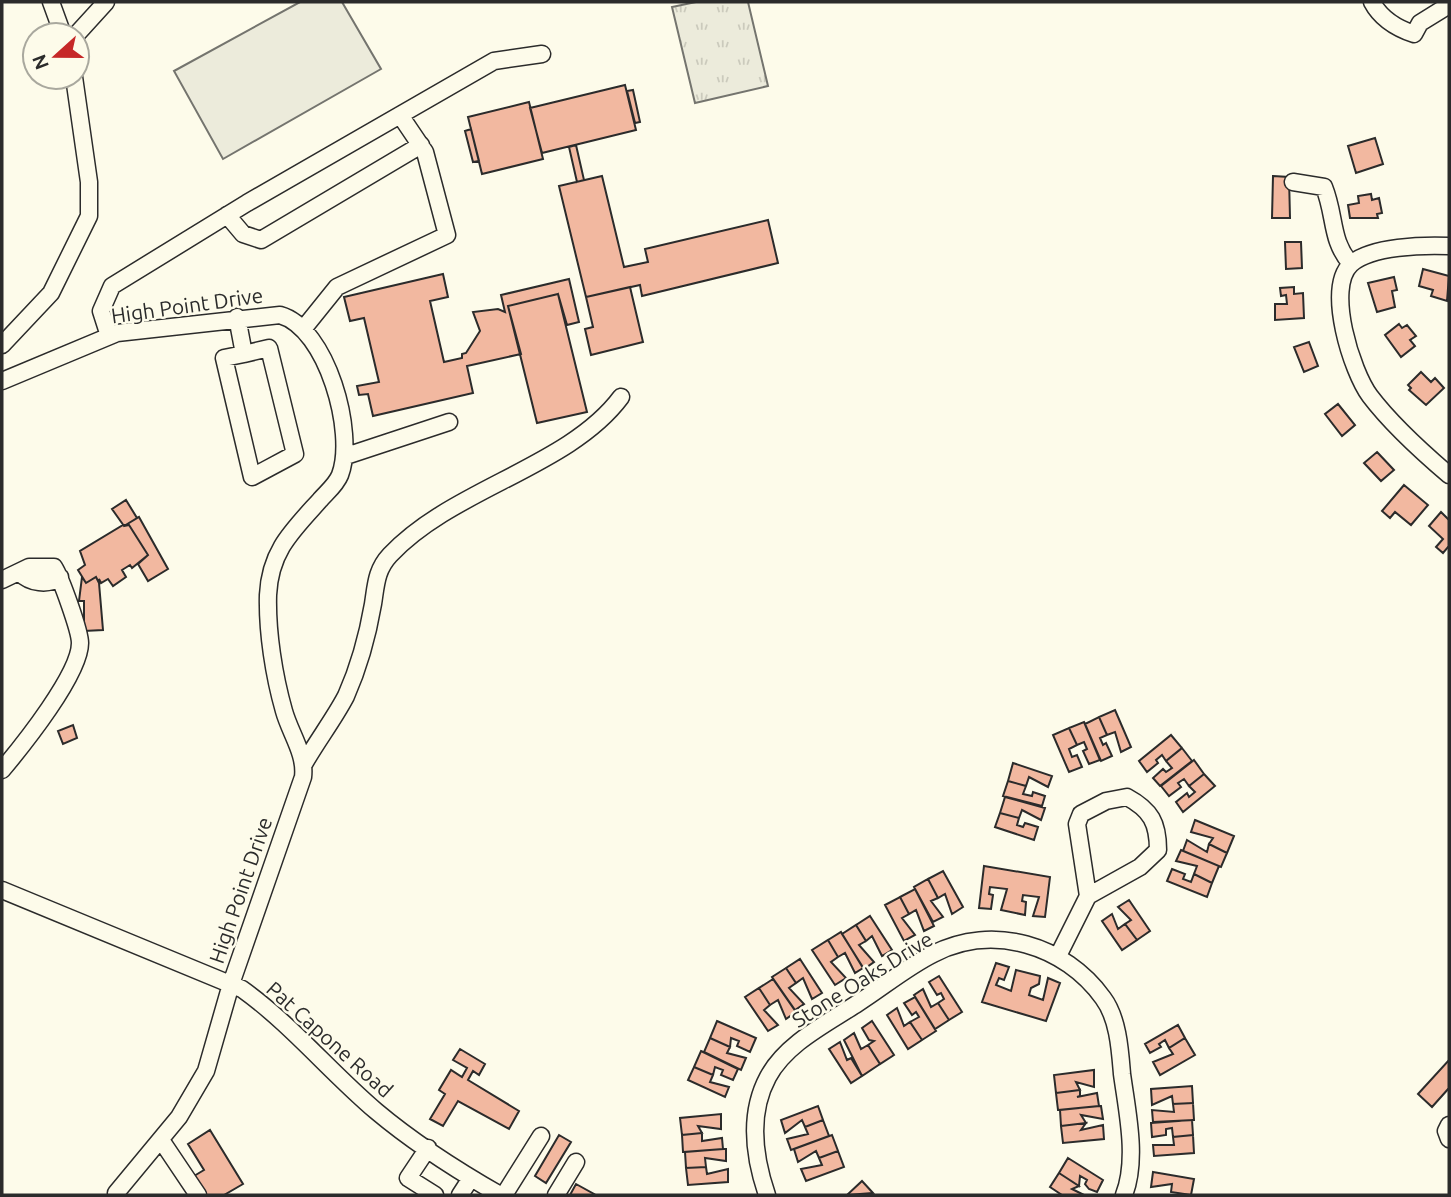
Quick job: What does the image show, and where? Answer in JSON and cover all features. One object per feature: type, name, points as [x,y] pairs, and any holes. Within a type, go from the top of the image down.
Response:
[{"type":"street","points":[[51,2],[58,21]]},
{"type":"street","points":[[89,21],[106,2]]},
{"type":"street","points":[[1371,2],[1378,13],[1398,28],[1414,34],[1420,23],[1449,5]]},
{"type":"street","points":[[109,336],[101,311],[112,286],[228,215],[494,61],[542,54]]},
{"type":"street","points":[[2,345],[51,293],[89,216],[89,182],[76,91]]},
{"type":"street","points":[[304,764],[284,711],[273,657],[268,597],[272,564],[296,526],[339,479],[347,442],[329,372],[318,345],[304,328],[337,287],[447,235],[421,145],[400,115]]},
{"type":"street","points":[[228,215],[243,234],[261,240],[421,145]]},
{"type":"street","points":[[1293,182],[1324,187],[1332,207],[1337,249],[1351,264]]},
{"type":"street","points":[[1449,246],[1423,245],[1376,253],[1351,264],[1341,289],[1342,318],[1349,355],[1359,378],[1370,396],[1449,475]]},
{"type":"street","name":"High Point Drive","points":[[2,381],[109,336],[237,317],[280,314],[294,319],[304,328]]},
{"type":"street","points":[[237,317],[244,354]]},
{"type":"street","points":[[270,348],[295,454],[252,477],[224,358],[244,354],[270,348]]},
{"type":"street","name":"High Point Drive","points":[[118,1195],[180,1117],[206,1071],[231,984],[304,764],[346,695],[373,604],[379,571],[389,556],[419,529],[493,483],[574,441],[604,420],[621,397]]},
{"type":"street","points":[[346,456],[449,422]]},
{"type":"street","points":[[2,580],[20,573],[27,580],[39,582],[54,581],[60,577],[80,642],[73,672],[2,770]]},
{"type":"street","points":[[1058,956],[1088,896],[1140,867],[1158,850],[1154,818],[1144,806],[1127,797],[1106,801],[1081,814],[1077,824],[1088,896]]},
{"type":"street","name":"Pat Capone Road","points":[[2,890],[231,984],[264,1005],[377,1111],[471,1178],[502,1195]]},
{"type":"street","name":"Stone Oaks Drive","points":[[767,1195],[755,1151],[754,1132],[759,1103],[768,1077],[782,1058],[806,1038],[934,953],[974,941],[1016,942],[1045,948],[1073,965],[1104,998],[1114,1019],[1130,1144],[1124,1195]]},
{"type":"street","points":[[1449,1125],[1446,1131],[1449,1139]]},
{"type":"street","points":[[502,1195],[541,1136]]},
{"type":"street","points":[[160,1140],[198,1195]]},
{"type":"street","points":[[428,1148],[408,1178],[435,1195]]},
{"type":"street","points":[[556,1195],[576,1162]]},
{"type":"street","points":[[460,1195],[471,1178]]},
{"type":"green space","points":[[300,2],[342,2],[381,69],[223,159],[174,71]]},
{"type":"green space","points":[[696,2],[748,2],[768,86],[695,103],[672,7]]},
{"type":"building","points":[[625,85],[636,130],[542,153],[530,108]]},
{"type":"building","points":[[633,90],[640,122],[635,123],[627,91]]},
{"type":"building","points":[[529,102],[543,159],[482,174],[468,117]]},
{"type":"building","points":[[471,129],[479,161],[473,162],[465,131]]},
{"type":"building","points":[[1375,138],[1383,164],[1356,173],[1348,146]]},
{"type":"building","points":[[576,145],[584,180],[577,182],[569,147]]},
{"type":"building","points":[[602,176],[624,267],[648,262],[645,249],[768,220],[778,263],[642,296],[640,285],[586,297],[559,186]]},
{"type":"building","points":[[1273,176],[1289,177],[1290,218],[1272,218]]},
{"type":"building","points":[[1371,194],[1372,200],[1379,198],[1382,213],[1377,214],[1378,218],[1350,218],[1348,205],[1359,203],[1358,196]]},
{"type":"building","points":[[1285,242],[1301,242],[1302,268],[1286,269]]},
{"type":"building","points":[[1423,269],[1449,276],[1447,301],[1431,296],[1433,290],[1419,286]]},
{"type":"building","points":[[443,274],[448,297],[430,301],[444,362],[462,358],[462,354],[466,353],[480,331],[473,312],[498,309],[505,312],[501,295],[569,279],[579,322],[567,325],[558,294],[508,306],[521,354],[467,366],[473,393],[373,416],[368,394],[359,395],[357,386],[379,382],[364,318],[350,321],[344,297]]},
{"type":"building","points":[[1394,277],[1397,290],[1392,291],[1395,307],[1377,312],[1368,283]]},
{"type":"building","points":[[630,287],[643,342],[591,355],[585,329],[593,327],[586,297]]},
{"type":"building","points":[[1294,287],[1294,294],[1303,293],[1304,318],[1275,320],[1275,304],[1287,304],[1286,295],[1281,296],[1280,288]]},
{"type":"building","points":[[558,294],[587,412],[537,423],[508,306]]},
{"type":"building","points":[[1399,324],[1402,328],[1407,325],[1416,336],[1410,340],[1415,346],[1401,357],[1385,335]]},
{"type":"building","points":[[1309,342],[1318,366],[1304,372],[1294,347]]},
{"type":"building","points":[[1421,372],[1431,382],[1435,378],[1444,388],[1426,405],[1409,390],[1411,388],[1408,385]]},
{"type":"building","points":[[1338,404],[1355,425],[1342,436],[1325,414]]},
{"type":"building","points":[[1377,452],[1394,470],[1381,481],[1364,463]]},
{"type":"building","points":[[1404,485],[1428,505],[1411,525],[1395,512],[1390,518],[1382,511]]},
{"type":"building","points":[[126,500],[137,518],[124,526],[112,509]]},
{"type":"building","points":[[1441,512],[1449,520],[1449,546],[1443,553],[1436,547],[1443,539],[1429,526]]},
{"type":"building","points":[[139,517],[168,569],[148,581],[138,564],[148,555],[129,525],[124,526]]},
{"type":"building","points":[[123,525],[129,525],[148,555],[132,568],[130,565],[122,570],[126,577],[113,586],[108,579],[101,583],[99,579],[99,583],[96,577],[86,583],[78,570],[85,565],[80,551]]},
{"type":"building","points":[[82,577],[86,583],[96,577],[99,583],[103,630],[84,631],[84,601],[79,601]]},
{"type":"building","points":[[1115,710],[1131,747],[1121,752],[1115,732],[1107,735],[1099,717]]},
{"type":"building","points":[[1099,717],[1107,735],[1100,738],[1103,745],[1106,743],[1112,756],[1101,761],[1085,724]]},
{"type":"building","points":[[1084,722],[1100,760],[1089,764],[1083,751],[1087,749],[1084,742],[1077,745],[1069,728]]},
{"type":"building","points":[[73,725],[77,738],[63,744],[58,731]]},
{"type":"building","points":[[1069,728],[1077,745],[1069,749],[1072,757],[1077,755],[1082,767],[1069,772],[1053,735]]},
{"type":"building","points":[[1171,735],[1182,748],[1166,761],[1162,755],[1156,760],[1158,763],[1147,772],[1139,761]]},
{"type":"building","points":[[1182,748],[1192,761],[1160,786],[1153,778],[1163,769],[1166,772],[1172,768],[1166,761]]},
{"type":"building","points":[[1194,760],[1204,774],[1189,786],[1184,779],[1178,783],[1181,787],[1169,796],[1161,786]]},
{"type":"building","points":[[1013,763],[1052,776],[1048,787],[1029,777],[1026,786],[1008,781]]},
{"type":"building","points":[[1204,774],[1215,786],[1183,812],[1176,802],[1187,793],[1189,797],[1195,792],[1189,786]]},
{"type":"building","points":[[1008,781],[1026,786],[1023,794],[1032,796],[1033,792],[1045,796],[1042,806],[1003,796]]},
{"type":"building","points":[[1005,797],[1045,808],[1041,820],[1022,810],[1019,818],[1000,813]]},
{"type":"building","points":[[1000,813],[1019,818],[1017,825],[1023,827],[1025,823],[1038,827],[1034,840],[995,827]]},
{"type":"building","points":[[1195,820],[1234,836],[1227,853],[1209,844],[1213,838],[1191,832]]},
{"type":"building","points":[[1187,840],[1207,852],[1209,844],[1227,853],[1221,867],[1183,851]]},
{"type":"building","points":[[1181,850],[1219,866],[1212,883],[1194,874],[1197,866],[1176,861]]},
{"type":"building","points":[[984,866],[1050,877],[1045,917],[1033,916],[1039,897],[1023,895],[1022,901],[1026,902],[1025,915],[1001,910],[1007,889],[990,887],[989,894],[993,895],[991,909],[979,908]]},
{"type":"building","points":[[1172,869],[1185,874],[1183,879],[1191,882],[1194,874],[1212,883],[1207,897],[1167,881]]},
{"type":"building","points":[[943,871],[963,907],[952,914],[945,894],[938,898],[928,879]]},
{"type":"building","points":[[928,879],[938,898],[931,901],[943,917],[933,922],[914,887]]},
{"type":"building","points":[[915,889],[934,926],[924,931],[916,910],[909,914],[900,897]]},
{"type":"building","points":[[900,897],[909,914],[902,918],[915,935],[904,941],[885,905]]},
{"type":"building","points":[[1129,900],[1150,931],[1137,940],[1125,924],[1131,920],[1118,907]]},
{"type":"building","points":[[1112,914],[1118,929],[1125,924],[1137,940],[1122,950],[1102,921]]},
{"type":"building","points":[[870,916],[892,950],[882,956],[872,936],[866,941],[856,925]]},
{"type":"building","points":[[856,925],[866,941],[859,945],[874,962],[864,969],[842,934]]},
{"type":"building","points":[[841,932],[863,968],[855,973],[845,953],[838,957],[828,940]]},
{"type":"building","points":[[828,940],[838,957],[831,962],[846,978],[835,985],[812,950]]},
{"type":"building","points":[[800,959],[822,993],[812,999],[803,978],[796,983],[786,968]]},
{"type":"building","points":[[996,963],[1009,967],[1004,980],[999,978],[996,985],[1011,991],[1016,970],[1040,976],[1039,984],[1031,988],[1029,995],[1043,1000],[1048,978],[1060,983],[1046,1021],[982,1002]]},
{"type":"building","points":[[786,968],[796,983],[789,988],[804,1004],[795,1010],[772,977]]},
{"type":"building","points":[[939,976],[962,1012],[949,1020],[938,1003],[944,999],[941,993],[937,995],[929,982]]},
{"type":"building","points":[[773,979],[796,1012],[786,1019],[778,1000],[770,1005],[759,988]]},
{"type":"building","points":[[759,988],[770,1005],[764,1010],[778,1025],[768,1031],[745,997]]},
{"type":"building","points":[[923,989],[931,1007],[938,1003],[949,1020],[935,1029],[914,995]]},
{"type":"building","points":[[915,997],[936,1031],[922,1040],[910,1022],[919,1017],[916,1012],[912,1015],[904,1003]]},
{"type":"building","points":[[897,1008],[904,1026],[910,1022],[922,1040],[908,1049],[887,1015]]},
{"type":"building","points":[[717,1021],[756,1038],[750,1052],[737,1046],[739,1041],[731,1038],[730,1047],[710,1038]]},
{"type":"building","points":[[872,1021],[894,1055],[880,1064],[868,1045],[874,1041],[869,1040],[862,1028]]},
{"type":"building","points":[[1178,1025],[1185,1038],[1169,1048],[1165,1040],[1159,1044],[1161,1047],[1150,1053],[1145,1044]]},
{"type":"building","points":[[854,1033],[861,1049],[868,1045],[880,1064],[862,1076],[844,1040]]},
{"type":"building","points":[[710,1038],[730,1047],[727,1053],[746,1058],[741,1070],[704,1052]]},
{"type":"building","points":[[1185,1038],[1195,1055],[1160,1075],[1153,1062],[1173,1054],[1169,1048]]},
{"type":"building","points":[[840,1042],[847,1060],[851,1058],[862,1076],[851,1083],[829,1049]]},
{"type":"building","points":[[460,1049],[485,1064],[479,1075],[473,1071],[468,1080],[519,1111],[509,1129],[458,1101],[443,1126],[430,1119],[445,1094],[439,1090],[451,1070],[462,1077],[467,1068],[453,1060]]},
{"type":"building","points":[[701,1051],[738,1069],[733,1080],[721,1075],[723,1070],[715,1067],[713,1075],[694,1067]]},
{"type":"building","points":[[1449,1060],[1449,1088],[1432,1107],[1418,1094]]},
{"type":"building","points":[[694,1067],[713,1075],[710,1082],[729,1087],[725,1097],[688,1080]]},
{"type":"building","points":[[1094,1070],[1094,1087],[1076,1082],[1080,1090],[1056,1093],[1054,1075]]},
{"type":"building","points":[[1192,1086],[1193,1103],[1173,1104],[1172,1096],[1152,1105],[1151,1089]]},
{"type":"building","points":[[1080,1090],[1080,1096],[1077,1097],[1097,1093],[1099,1106],[1058,1110],[1056,1093]]},
{"type":"building","points":[[1193,1103],[1194,1120],[1153,1122],[1152,1110],[1174,1112],[1173,1104]]},
{"type":"building","points":[[818,1106],[823,1120],[805,1127],[802,1120],[785,1133],[781,1120]]},
{"type":"building","points":[[1101,1106],[1103,1119],[1081,1115],[1086,1123],[1061,1126],[1060,1110]]},
{"type":"building","points":[[721,1114],[721,1129],[698,1126],[702,1133],[682,1135],[680,1118]]},
{"type":"building","points":[[823,1120],[829,1136],[791,1150],[787,1139],[808,1134],[805,1127]]},
{"type":"building","points":[[1192,1120],[1193,1135],[1173,1137],[1172,1128],[1166,1129],[1166,1135],[1152,1137],[1151,1123]]},
{"type":"building","points":[[1086,1123],[1081,1130],[1103,1125],[1104,1139],[1063,1143],[1061,1126]]},
{"type":"building","points":[[210,1130],[243,1184],[224,1195],[205,1195],[194,1176],[204,1170],[188,1144]]},
{"type":"building","points":[[702,1133],[702,1141],[722,1138],[723,1149],[683,1152],[682,1135]]},
{"type":"building","points":[[559,1135],[571,1142],[546,1183],[535,1176]]},
{"type":"building","points":[[832,1135],[838,1151],[819,1158],[816,1151],[798,1162],[794,1149]]},
{"type":"building","points":[[1193,1135],[1194,1153],[1154,1156],[1153,1145],[1174,1145],[1173,1137]]},
{"type":"building","points":[[726,1149],[726,1161],[705,1158],[706,1167],[686,1168],[685,1152]]},
{"type":"building","points":[[838,1151],[844,1167],[806,1181],[801,1169],[822,1165],[819,1158]]},
{"type":"building","points":[[1068,1158],[1103,1180],[1097,1192],[1089,1189],[1085,1184],[1087,1180],[1080,1176],[1079,1186],[1059,1173]]},
{"type":"building","points":[[706,1167],[707,1174],[728,1169],[728,1182],[688,1185],[686,1168]]},
{"type":"building","points":[[1153,1172],[1194,1179],[1191,1195],[1171,1192],[1172,1184],[1151,1187]]},
{"type":"building","points":[[1059,1173],[1079,1186],[1072,1189],[1084,1195],[1062,1195],[1050,1187]]},
{"type":"building","points":[[862,1181],[873,1193],[847,1195]]},
{"type":"building","points":[[576,1184],[594,1194],[570,1195]]}]
